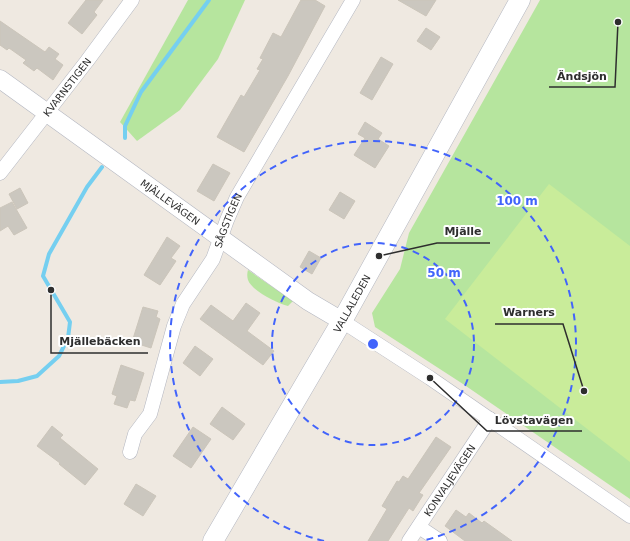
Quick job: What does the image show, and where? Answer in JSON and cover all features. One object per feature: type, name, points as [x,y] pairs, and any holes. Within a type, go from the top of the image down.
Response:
[{"type":"main road","name":"VALLALEDEN","points":[[213,541],[342,321],[520,0]]},
{"type":"street","name":"KVARNSTIGEN","points":[[0,173],[87,61],[132,0]]},
{"type":"street","name":"SÅGSTIGEN","points":[[130,452],[135,434],[150,414],[174,326],[183,304],[213,259],[237,197],[353,0]]},
{"type":"street","name":"MJÄLLEVÄGEN","points":[[0,79],[308,301],[342,321]]},
{"type":"street","points":[[342,321],[430,378],[630,516]]},
{"type":"street","name":"KONVALJEVÄGEN","points":[[409,541],[490,419]]},
{"type":"street","points":[[419,527],[440,541]]},
{"type":"green space","points":[[188,0],[245,0],[218,59],[180,110],[137,141],[120,122]]},
{"type":"green space","points":[[540,0],[630,0],[630,499],[463,384],[375,327],[372,313],[400,269],[409,233]]},
{"type":"green space","points":[[549,184],[630,246],[630,462],[445,319]]},
{"type":"green space","points":[[248,270],[293,301],[288,306],[272,299],[254,288],[248,280]]},
{"type":"building","points":[[86,0],[103,0],[94,12],[97,15],[82,34],[68,23]]},
{"type":"building","points":[[301,0],[315,0],[325,6],[288,76],[244,152],[217,137],[241,95],[244,97],[260,70],[257,69],[263,59],[260,58],[273,33],[281,37]]},
{"type":"building","points":[[398,0],[436,0],[426,16]]},
{"type":"building","points":[[0,21],[45,52],[49,47],[59,54],[55,59],[63,65],[53,80],[37,68],[34,71],[23,63],[26,60],[9,48],[7,50],[0,45]]},
{"type":"building","points":[[426,28],[440,37],[431,50],[417,41]]},
{"type":"building","points":[[381,57],[393,64],[372,100],[360,93]]},
{"type":"building","points":[[365,122],[382,133],[378,139],[389,146],[375,168],[354,155],[365,138],[358,134]]},
{"type":"building","points":[[213,164],[230,173],[214,201],[197,191]]},
{"type":"building","points":[[20,188],[28,203],[17,209],[9,194]]},
{"type":"building","points":[[340,192],[355,201],[344,219],[329,210]]},
{"type":"building","points":[[12,202],[27,228],[14,235],[8,226],[0,231],[0,208]]},
{"type":"building","points":[[167,237],[180,246],[171,258],[176,261],[160,285],[144,275]]},
{"type":"building","points":[[309,251],[321,258],[312,274],[300,267]]},
{"type":"building","points":[[246,303],[260,313],[247,331],[274,351],[263,365],[200,319],[211,305],[233,321]]},
{"type":"building","points":[[143,307],[158,311],[156,317],[160,319],[151,348],[132,342]]},
{"type":"building","points":[[195,346],[213,359],[200,376],[183,363]]},
{"type":"building","points":[[121,365],[144,373],[135,401],[130,400],[127,408],[114,404],[117,396],[112,394]]},
{"type":"building","points":[[222,407],[245,424],[233,440],[210,424]]},
{"type":"building","points":[[52,426],[63,435],[60,438],[98,469],[85,485],[59,464],[60,463],[37,446]]},
{"type":"building","points":[[193,427],[211,439],[191,468],[173,456]]},
{"type":"building","points":[[436,437],[451,447],[419,493],[423,495],[413,511],[409,508],[388,541],[368,541],[387,509],[382,506],[397,481],[399,482],[403,476],[408,479]]},
{"type":"building","points":[[136,484],[156,496],[143,516],[124,504]]},
{"type":"building","points":[[456,510],[466,517],[469,513],[482,523],[484,521],[512,541],[465,541],[445,526]]},
{"type":"waterway","points":[[125,138],[125,126],[141,92],[209,0]]},
{"type":"waterway","points":[[0,382],[18,381],[37,376],[59,356],[68,338],[70,322],[43,276],[49,254],[87,187],[102,167]]},
{"type":"place","name":"Ändsjön","points":[[618,22]]},
{"type":"place","name":"Mjälle","points":[[379,256]]},
{"type":"place","name":"Mjällebäcken","points":[[51,290]]},
{"type":"place","name":"Lövstavägen","points":[[430,378]]},
{"type":"place","name":"Warners","points":[[584,391]]}]
